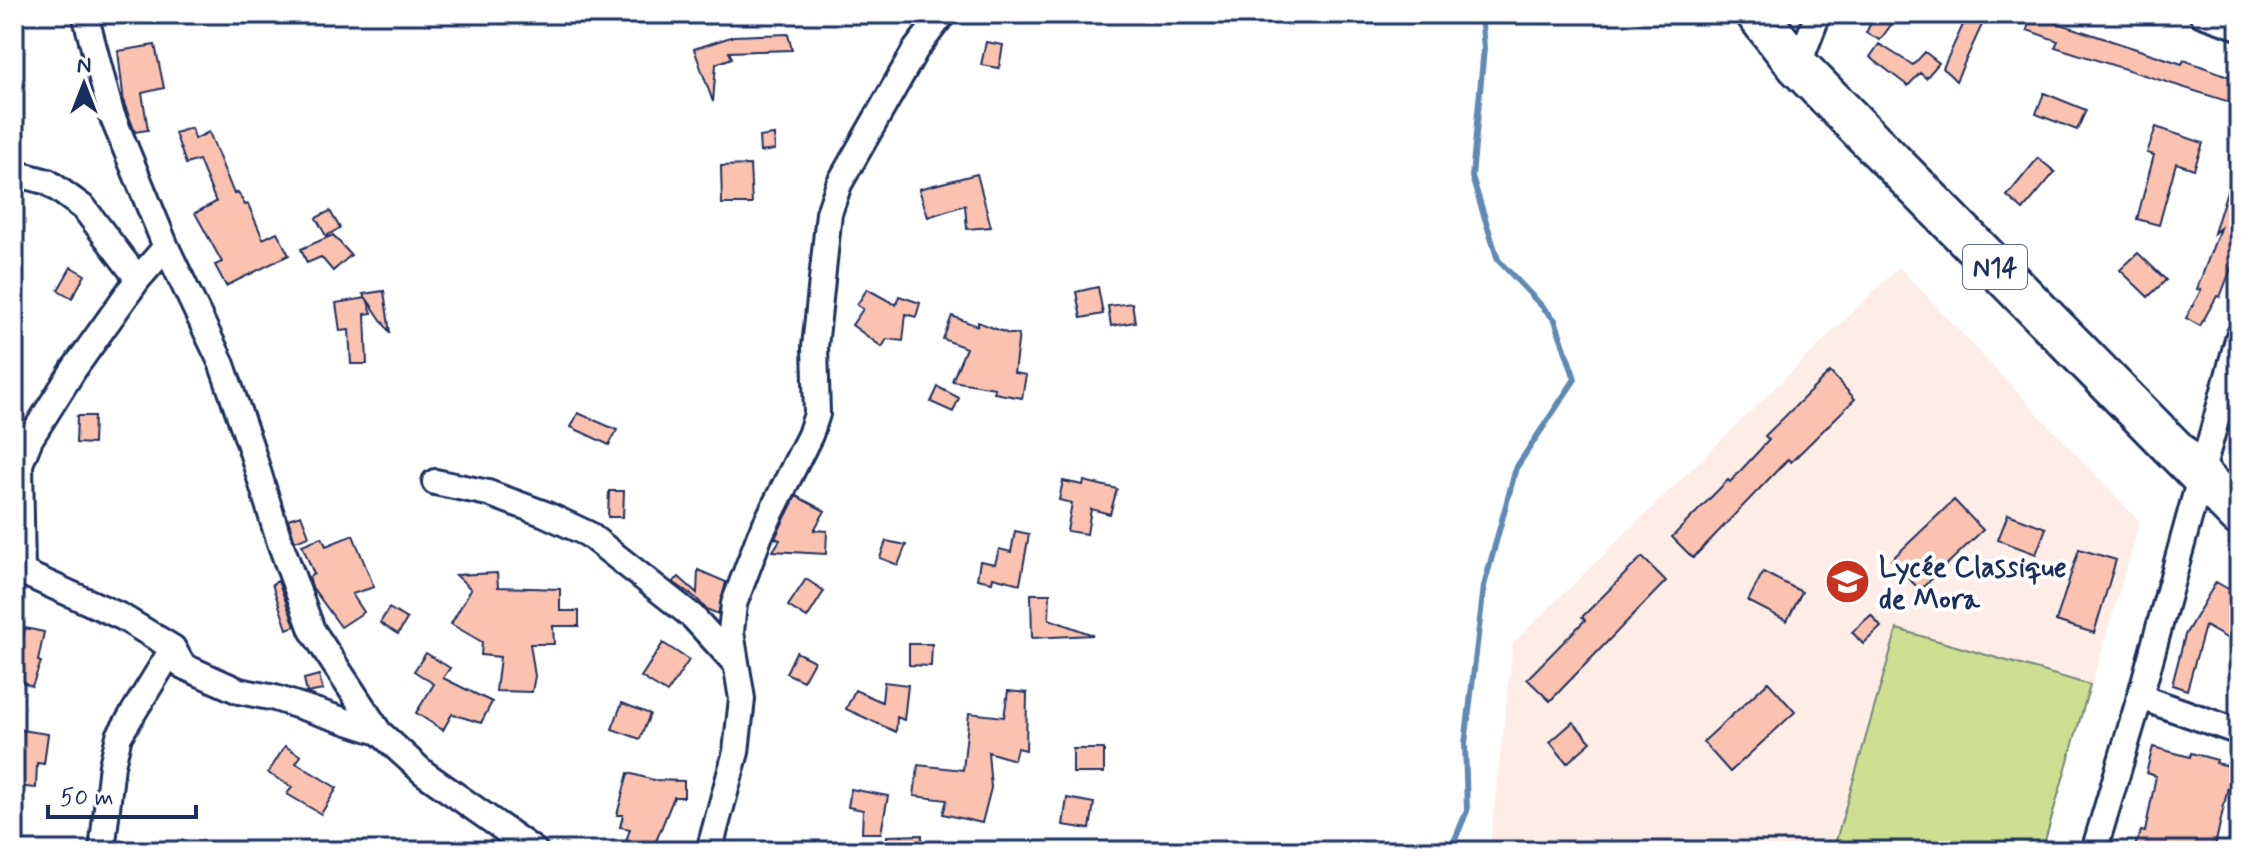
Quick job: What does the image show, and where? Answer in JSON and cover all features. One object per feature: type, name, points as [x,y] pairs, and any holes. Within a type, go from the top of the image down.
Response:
[{"type":"highway","name":"N14","points":[[1757,14],[1798,66],[2239,515]]},
{"type":"street","points":[[85,14],[111,113],[166,247],[221,362],[312,630],[379,732],[424,773],[535,851]]},
{"type":"street","points":[[709,851],[736,752],[742,699],[731,632],[734,604],[760,535],[810,435],[817,414],[815,347],[829,213],[839,184],[916,49],[943,14]]},
{"type":"street","points":[[1798,66],[1818,14]]},
{"type":"street","points":[[2202,14],[2239,27]]},
{"type":"street","points":[[14,173],[48,182],[84,208],[138,279]]},
{"type":"street","points":[[166,247],[138,279],[74,369],[30,439],[20,464],[18,572],[122,617],[173,648],[183,666],[239,691],[275,698],[379,732]]},
{"type":"street","points":[[2094,851],[2140,697],[2239,336]]},
{"type":"street","points":[[435,482],[488,493],[588,534],[693,617],[736,664]]},
{"type":"street","points":[[102,851],[112,765],[119,736],[173,648]]},
{"type":"street","points":[[2140,697],[2239,732]]},
{"type":"shaded area","name":"Lycée Classique de Mora","points":[[1899,267],[2140,522],[2042,851],[1489,851],[1513,643]]},
{"type":"green space","points":[[1897,629],[2090,685],[2042,851],[1833,851]]},
{"type":"building","points":[[1875,14],[1891,25],[1880,40],[1866,33]]},
{"type":"building","points":[[1968,14],[1987,14],[1956,81],[1943,68]]},
{"type":"building","points":[[2032,14],[2056,14],[2054,22],[2182,64],[2184,60],[2239,80],[2239,105],[2055,47],[2058,41],[2027,30]]},
{"type":"building","points":[[788,34],[792,50],[729,52],[732,58],[716,64],[713,102],[694,49],[734,36]]},
{"type":"building","points":[[986,42],[1003,45],[999,68],[981,65]]},
{"type":"building","points":[[1879,44],[1913,65],[1925,52],[1939,63],[1926,78],[1920,73],[1908,86],[1870,57]]},
{"type":"building","points":[[155,45],[164,88],[142,93],[148,130],[135,132],[124,103],[118,51]]},
{"type":"building","points":[[2044,93],[2086,110],[2077,130],[2036,114]]},
{"type":"building","points":[[2156,127],[2203,143],[2194,169],[2176,163],[2159,225],[2137,219],[2154,155],[2147,153]]},
{"type":"building","points":[[191,128],[195,139],[209,132],[234,194],[238,192],[245,205],[248,204],[263,239],[277,232],[289,255],[226,286],[215,265],[222,262],[195,213],[216,202],[199,160],[186,164],[175,133]]},
{"type":"building","points":[[774,135],[775,150],[760,152],[759,137]]},
{"type":"building","points":[[2038,158],[2055,172],[2023,210],[2007,196]]},
{"type":"building","points":[[750,165],[752,204],[722,204],[721,166]]},
{"type":"building","points":[[2235,165],[2239,165],[2239,230],[2232,254],[2236,256],[2220,297],[2217,296],[2200,326],[2186,318],[2201,290],[2197,289],[2220,228],[2214,233]]},
{"type":"building","points":[[977,174],[991,227],[967,229],[965,205],[928,217],[919,189]]},
{"type":"building","points":[[330,211],[340,228],[326,236],[316,218]]},
{"type":"building","points":[[333,235],[351,255],[333,271],[321,257],[307,263],[301,249]]},
{"type":"building","points":[[2138,253],[2166,280],[2148,297],[2120,270]]},
{"type":"building","points":[[71,267],[85,275],[72,298],[58,290]]},
{"type":"building","points":[[1098,287],[1103,314],[1081,318],[1076,292]]},
{"type":"building","points":[[867,289],[896,305],[899,296],[920,303],[916,317],[906,314],[903,341],[887,339],[882,347],[852,325],[863,309],[857,305]]},
{"type":"building","points":[[384,291],[390,333],[367,299],[372,313],[365,314],[367,364],[351,364],[349,330],[340,331],[336,303],[366,298],[363,294]]},
{"type":"building","points":[[1132,303],[1135,322],[1111,326],[1108,306]]},
{"type":"building","points":[[952,316],[977,326],[978,322],[1009,334],[1019,334],[1014,373],[1026,375],[1022,398],[994,393],[995,388],[952,381],[966,348],[943,339]]},
{"type":"building","points":[[1830,372],[1855,399],[1791,462],[1788,459],[1693,558],[1672,537],[1728,480],[1730,482],[1769,440],[1765,436]]},
{"type":"building","points":[[938,387],[959,398],[953,412],[931,402]]},
{"type":"building","points":[[578,413],[617,430],[609,445],[571,427]]},
{"type":"building","points":[[77,416],[94,416],[93,444],[76,443]]},
{"type":"building","points":[[1063,481],[1083,485],[1084,481],[1117,489],[1110,514],[1091,509],[1087,534],[1067,531],[1072,503],[1059,500]]},
{"type":"building","points":[[609,491],[624,491],[623,517],[608,517]]},
{"type":"building","points":[[796,496],[825,511],[814,530],[827,531],[826,554],[773,551],[780,540],[775,538]]},
{"type":"building","points":[[1954,500],[1983,530],[1920,590],[1891,560]]},
{"type":"building","points":[[2008,514],[2046,528],[2036,554],[1998,540]]},
{"type":"building","points":[[301,515],[309,536],[295,541],[288,519]]},
{"type":"building","points":[[1015,531],[1029,534],[1020,584],[993,577],[992,582],[977,579],[980,561],[995,564],[999,549],[1011,552]]},
{"type":"building","points":[[353,535],[374,587],[352,594],[364,612],[341,627],[312,587],[309,577],[314,574],[302,545],[322,537],[326,546]]},
{"type":"building","points":[[886,541],[906,545],[898,565],[880,558]]},
{"type":"building","points":[[2079,549],[2116,560],[2094,633],[2056,621]]},
{"type":"building","points":[[1642,557],[1666,581],[1550,701],[1527,679],[1585,620],[1582,617]]},
{"type":"building","points":[[698,570],[726,582],[718,614],[706,609],[673,582],[679,577],[697,593]]},
{"type":"building","points":[[1763,572],[1802,592],[1787,621],[1748,601]]},
{"type":"building","points":[[497,573],[498,587],[560,589],[560,611],[579,611],[579,626],[553,626],[554,644],[530,644],[535,676],[532,692],[496,691],[500,657],[481,655],[482,642],[451,624],[471,589],[456,575]]},
{"type":"building","points":[[806,579],[824,591],[807,618],[788,606]]},
{"type":"building","points":[[278,581],[295,626],[287,629],[272,584]]},
{"type":"building","points":[[2216,582],[2239,595],[2239,645],[2205,626],[2187,690],[2172,685],[2185,635]]},
{"type":"building","points":[[1031,594],[1050,594],[1049,619],[1093,635],[1032,638]]},
{"type":"building","points":[[389,608],[407,619],[398,634],[380,623]]},
{"type":"building","points":[[1871,615],[1881,627],[1863,644],[1852,632]]},
{"type":"building","points":[[25,628],[44,632],[38,661],[41,662],[32,686],[14,679]]},
{"type":"building","points":[[663,643],[689,660],[667,693],[641,677]]},
{"type":"building","points":[[909,644],[932,644],[931,666],[909,665]]},
{"type":"building","points":[[796,652],[814,661],[803,681],[786,673]]},
{"type":"building","points":[[426,653],[450,668],[443,678],[492,702],[481,723],[452,714],[443,730],[416,713],[434,684],[414,671]]},
{"type":"building","points":[[319,675],[323,690],[307,693],[304,679]]},
{"type":"building","points":[[884,682],[908,685],[904,720],[897,717],[896,732],[846,709],[855,690],[882,702]]},
{"type":"building","points":[[1768,682],[1795,712],[1730,772],[1703,742]]},
{"type":"building","points":[[1008,691],[1027,693],[1026,750],[1017,748],[1014,760],[988,752],[991,788],[982,823],[943,814],[947,800],[914,796],[918,765],[963,770],[969,713],[1004,717]]},
{"type":"building","points":[[622,703],[650,714],[640,739],[612,729]]},
{"type":"building","points":[[1573,722],[1591,742],[1567,763],[1550,742]]},
{"type":"building","points":[[14,729],[48,734],[44,764],[37,763],[36,788],[14,786]]},
{"type":"building","points":[[285,746],[301,756],[296,763],[337,788],[321,814],[287,794],[292,787],[268,773]]},
{"type":"building","points":[[2153,747],[2190,757],[2191,753],[2239,768],[2239,790],[2228,787],[2214,851],[2149,851],[2135,846],[2141,831],[2145,832],[2156,776],[2146,773]]},
{"type":"building","points":[[1073,749],[1104,749],[1104,773],[1073,773]]},
{"type":"building","points":[[628,773],[654,780],[684,781],[684,797],[674,797],[652,851],[623,851],[630,829],[620,827],[623,815],[617,815]]},
{"type":"building","points":[[851,789],[888,796],[881,833],[862,833],[863,810],[848,807]]},
{"type":"building","points":[[1067,798],[1094,803],[1090,829],[1063,825]]},
{"type":"building","points":[[922,835],[922,851],[886,851],[887,836]]},
{"type":"waterway","points":[[1450,851],[1467,811],[1465,744],[1484,586],[1516,468],[1575,379],[1555,320],[1498,260],[1472,177],[1484,48],[1481,14]]},
{"type":"place","name":"Lycée Classique de Mora","points":[[1848,582]]}]
